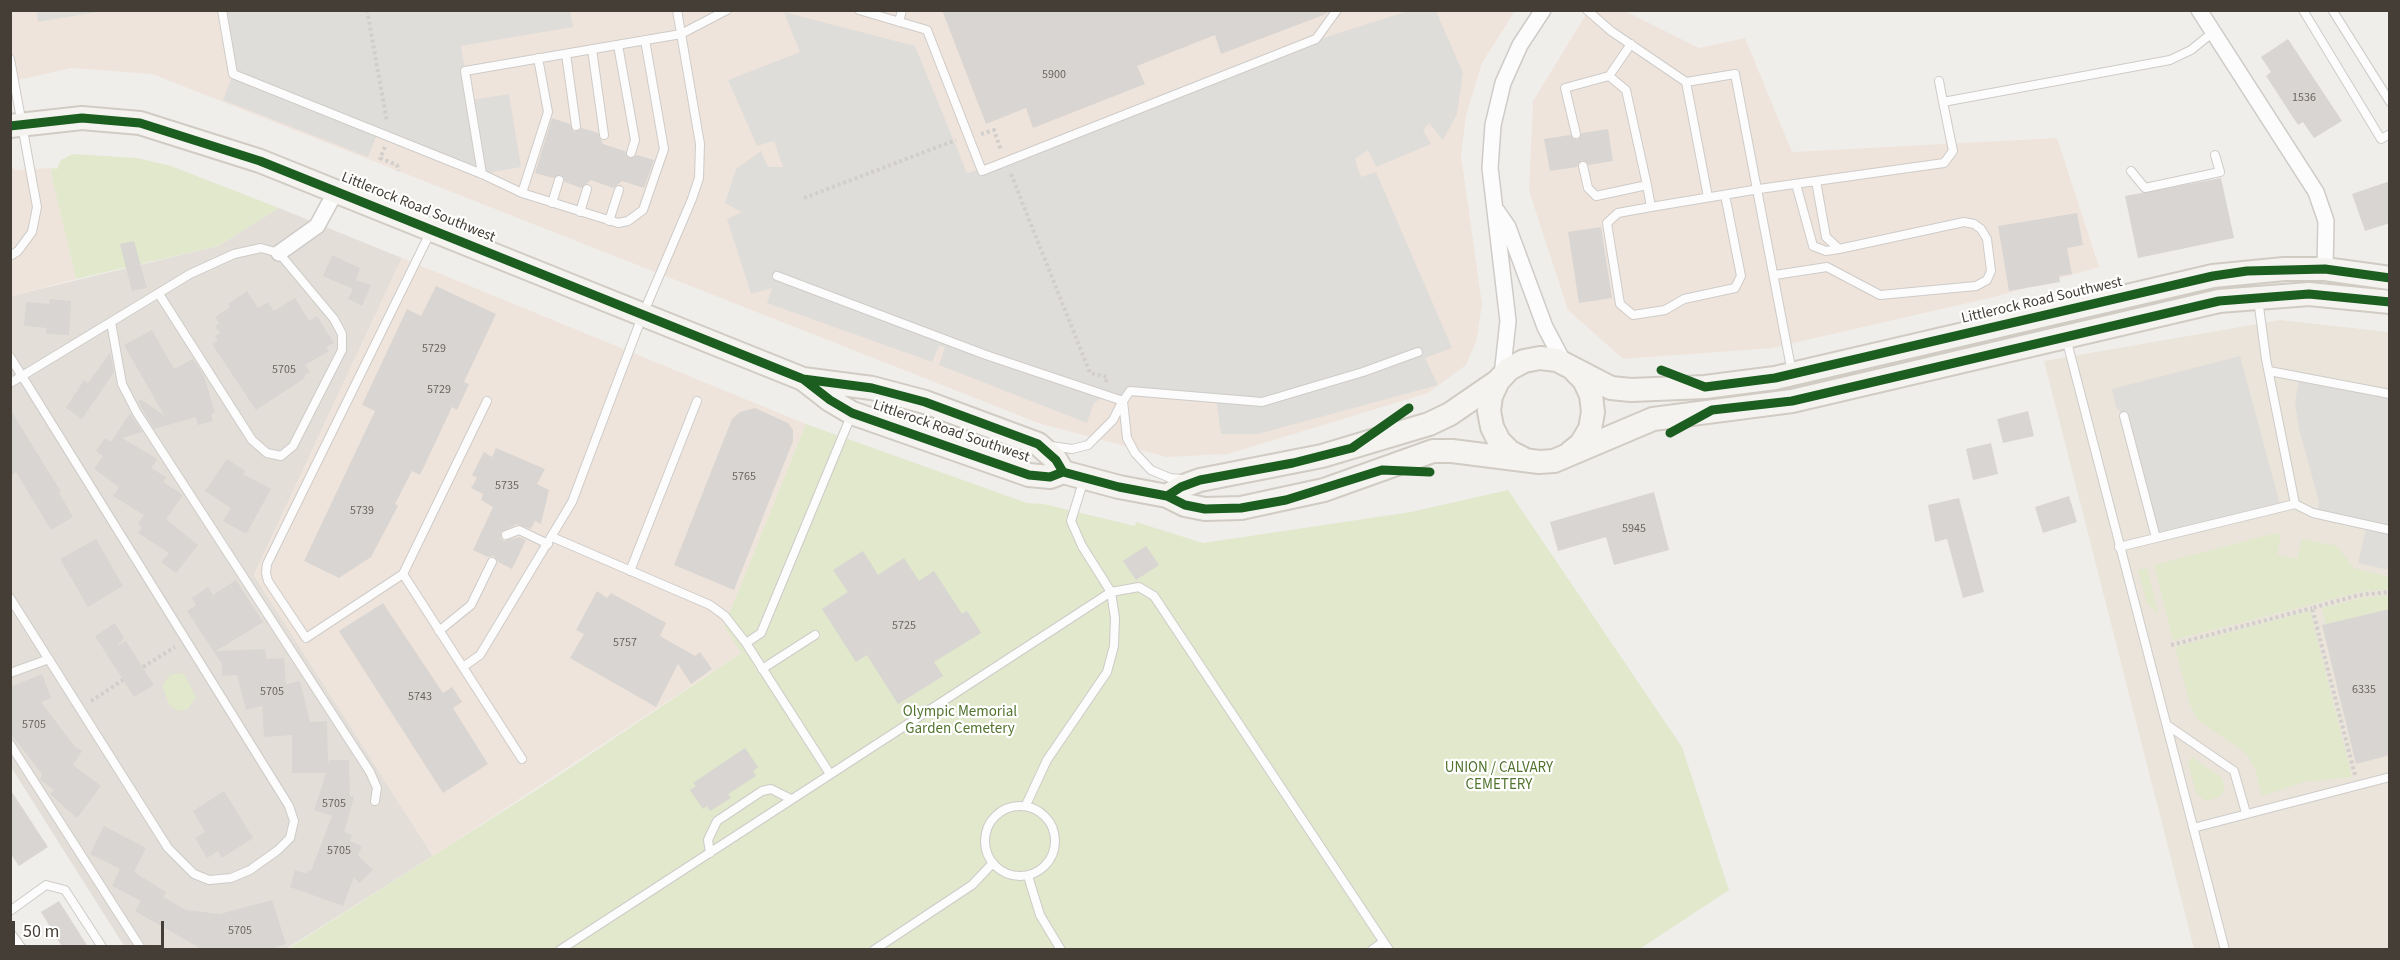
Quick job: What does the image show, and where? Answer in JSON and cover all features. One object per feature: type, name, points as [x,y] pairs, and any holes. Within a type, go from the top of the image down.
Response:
[{"type":"main road","name":"Littlerock Road Southwest","points":[[17,124],[82,118],[140,123],[260,161],[803,379],[872,388],[915,399],[1038,444],[1074,475]]},
{"type":"main road","name":"Littlerock Road Southwest","points":[[1167,496],[1181,486],[1200,480],[1293,463],[1400,434],[1450,414],[1524,361],[1540,358],[1569,366],[1611,388],[1631,390],[1714,387],[1792,374],[2213,276],[2266,270],[2325,269],[2390,278]]},
{"type":"main road","name":"Littlerock Road Southwest","points":[[803,379],[830,400],[852,413],[1029,476],[1074,475],[1119,488],[1167,496],[1185,505],[1205,508],[1241,508],[1324,490],[1433,451],[1539,462],[1568,455],[1653,419],[1792,401],[2065,335],[2219,301],[2257,297],[2337,296],[2390,302]]},
{"type":"main road","points":[[1568,455],[1581,444],[1590,429],[1593,412],[1587,388],[1569,366]]},
{"type":"main road","points":[[1500,379],[1490,404],[1492,427],[1499,441],[1510,452],[1524,459]]},
{"type":"street","points":[[1500,379],[1508,321],[1498,258],[1497,211],[1490,168],[1503,83],[1520,45],[1543,10]]},
{"type":"street","points":[[2199,10],[2316,192],[2326,221],[2325,269]]},
{"type":"street","points":[[279,253],[317,226],[336,191]]},
{"type":"street","points":[[1497,211],[1508,227],[1545,327],[1569,366]]},
{"type":"lane","points":[[222,10],[233,74],[482,174],[522,193],[609,221],[628,221],[643,210],[664,149],[645,40]]},
{"type":"lane","points":[[463,667],[480,656],[572,502],[643,314],[699,178],[700,144],[677,10]]},
{"type":"lane","points":[[482,174],[465,71],[681,34],[727,10]]},
{"type":"lane","points":[[859,10],[927,30],[982,171],[1316,39],[1337,10]]},
{"type":"lane","points":[[899,22],[902,10]]},
{"type":"lane","points":[[1587,10],[1686,82],[1735,74],[1759,189],[1792,374]]},
{"type":"lane","points":[[2303,10],[2381,139],[2390,134]]},
{"type":"lane","points":[[2333,11],[2390,102]]},
{"type":"lane","points":[[1943,102],[2170,60],[2192,50],[2212,33]]},
{"type":"lane","points":[[1576,134],[1565,88],[1609,76],[1631,44]]},
{"type":"lane","points":[[618,45],[635,140],[631,153]]},
{"type":"lane","points":[[592,49],[604,135]]},
{"type":"lane","points":[[566,54],[576,126]]},
{"type":"lane","points":[[522,193],[548,112],[538,58]]},
{"type":"lane","points":[[10,59],[17,124],[37,207],[32,232],[18,251],[10,255]]},
{"type":"lane","points":[[1609,76],[1626,90],[1651,207]]},
{"type":"lane","points":[[1725,195],[1741,276],[1735,288],[1684,299],[1665,310],[1633,315],[1620,304],[1607,223],[1618,213],[1759,189],[1944,163],[1953,151],[1939,81]]},
{"type":"lane","points":[[1686,82],[1708,197]]},
{"type":"lane","points":[[2131,171],[2145,188],[2220,172],[2216,155]]},
{"type":"lane","points":[[1583,166],[1588,188],[1596,196],[1647,185]]},
{"type":"lane","points":[[552,203],[559,180]]},
{"type":"lane","points":[[1816,181],[1826,237],[1839,249]]},
{"type":"lane","points":[[1775,275],[1827,267],[1880,295],[1976,286],[1987,280],[1991,271],[1987,239],[1981,229],[1974,224],[1964,222],[1839,249],[1826,250],[1813,246],[1796,184]]},
{"type":"lane","points":[[580,212],[587,189]]},
{"type":"lane","points":[[609,221],[619,190]]},
{"type":"lane","points":[[432,230],[267,564],[268,580],[306,638],[403,574],[487,401]]},
{"type":"lane","points":[[10,383],[190,274],[234,254],[261,248],[279,253],[334,319],[342,334],[342,350],[293,446],[281,456],[267,453],[252,440],[159,294]]},
{"type":"lane","points":[[777,276],[855,307],[1103,396],[1123,401]]},
{"type":"lane","points":[[2257,297],[2295,504]]},
{"type":"lane","points":[[111,322],[122,384],[137,413],[370,772],[377,788],[375,801]]},
{"type":"lane","points":[[2065,335],[2225,950]]},
{"type":"lane","points":[[1038,444],[1072,449],[1088,445],[1113,420],[1130,391],[1262,402],[1363,372],[1418,352]]},
{"type":"lane","points":[[10,357],[289,806],[294,822],[290,838],[278,850],[250,870],[221,880],[209,880],[194,874],[168,848],[10,598]]},
{"type":"lane","points":[[2269,371],[2390,394]]},
{"type":"lane","points":[[630,571],[697,401]]},
{"type":"lane","points":[[1123,401],[1127,438],[1135,453],[1151,470],[1170,478],[1200,480]]},
{"type":"lane","points":[[746,643],[761,633],[852,413]]},
{"type":"lane","points":[[2124,416],[2156,538]]},
{"type":"lane","points":[[1026,805],[1047,759],[1107,672],[1114,646],[1115,618],[1111,592],[1082,546],[1071,521],[1074,475]]},
{"type":"lane","points":[[2120,548],[2295,504],[2313,513],[2390,530]]},
{"type":"lane","points":[[506,535],[519,530],[630,571],[710,605],[724,616],[746,643],[830,774]]},
{"type":"lane","points":[[439,631],[471,605],[492,562]]},
{"type":"lane","points":[[403,574],[522,759]]},
{"type":"lane","points":[[560,950],[1111,592],[1139,587],[1154,596],[1386,946],[1372,950]]},
{"type":"lane","points":[[762,669],[814,634]]},
{"type":"lane","points":[[10,673],[49,659]]},
{"type":"lane","points":[[2167,725],[2234,771],[2246,813]]},
{"type":"lane","points":[[10,744],[142,950]]},
{"type":"lane","points":[[2193,828],[2390,777]]},
{"type":"lane","points":[[710,853],[708,840],[717,821],[762,791],[771,789],[791,799]]},
{"type":"lane","points":[[1026,805],[1045,815],[1052,824],[1056,845],[1046,865],[1028,876],[1008,874],[993,863],[988,856],[985,839],[989,823],[1001,810],[1026,805]]},
{"type":"lane","points":[[874,950],[972,885],[993,863]]},
{"type":"lane","points":[[1028,876],[1040,915],[1061,950]]},
{"type":"lane","points":[[10,911],[46,885],[65,890],[104,950]]},
{"type":"lane","points":[[10,932],[23,950]]},
{"type":"path","points":[[367,10],[389,136],[380,158],[397,165],[398,171]]},
{"type":"path","points":[[804,198],[969,137],[994,130],[1090,373],[1107,377],[1103,396]]},
{"type":"path","points":[[2171,645],[2359,595],[2390,592]]},
{"type":"path","points":[[2313,608],[2358,785]]},
{"type":"path","points":[[143,667],[186,640]]},
{"type":"path","points":[[80,708],[123,680]]},
{"type":"shaded area","points":[[36,10],[104,10],[104,11],[38,22]]},
{"type":"shaded area","points":[[570,10],[573,27],[461,46],[470,100],[509,94],[521,167],[482,174],[378,132],[368,157],[223,100],[233,74],[222,11]]},
{"type":"shaded area","points":[[10,11],[1515,11],[1482,63],[1466,116],[1461,155],[1482,304],[1477,339],[1466,365],[1428,393],[1228,454],[1167,457],[1041,424],[152,74],[71,68],[11,82]]},
{"type":"shaded area","points":[[1408,11],[1436,11],[1463,73],[1457,114],[1443,140],[1429,123],[1423,130],[1431,144],[1376,167],[1368,150],[1355,159],[1361,177],[1376,172],[1452,348],[1425,358],[1438,385],[1258,434],[1221,434],[1216,398],[1104,396],[1094,403],[1087,423],[939,365],[945,347],[939,346],[932,362],[767,303],[772,288],[751,294],[727,219],[742,212],[725,203],[736,169],[761,151],[768,167],[783,167],[774,141],[757,146],[728,80],[800,52],[784,12],[915,46],[967,173],[1006,161],[1298,46]]},
{"type":"shaded area","points":[[1588,11],[1625,11],[1699,48],[1745,38],[1792,152],[2057,138],[2099,267],[1994,297],[1772,348],[1623,359],[1568,310],[1529,191],[1533,101]]},
{"type":"shaded area","points":[[11,166],[15,170],[52,168],[51,173],[76,279],[11,296]]},
{"type":"shaded area","points":[[279,208],[402,258],[254,575],[433,856],[286,949],[126,949],[11,767],[11,296],[218,246]]},
{"type":"shaded area","points":[[402,258],[806,424],[724,626],[741,653],[433,856],[254,575]]},
{"type":"shaded area","points":[[2280,320],[2389,332],[2389,949],[2194,949],[2044,361]]},
{"type":"shaded area","points":[[2240,356],[2281,508],[2156,538],[2124,416],[2116,407],[2112,389]]},
{"type":"shaded area","points":[[2299,377],[2389,394],[2389,570],[2358,563],[2367,525],[2317,513],[2319,502],[2299,429],[2295,403]]},
{"type":"green space","points":[[73,154],[137,158],[171,166],[279,208],[218,246],[76,279],[51,173],[52,168],[57,169],[61,160]]},
{"type":"green space","name":"Olympic Memorial Garden Cemetery","points":[[806,424],[1027,503],[1044,504],[1135,526],[1136,522],[1203,543],[1411,512],[1508,490],[1682,747],[1729,890],[1638,950],[286,950],[555,778],[741,653],[724,626]]},
{"type":"green space","points":[[2276,533],[2281,535],[2277,555],[2297,559],[2302,539],[2337,546],[2353,568],[2389,577],[2389,589],[2360,592],[2173,640],[2154,565]]},
{"type":"green space","points":[[2147,568],[2158,614],[2147,603],[2138,570]]},
{"type":"green space","points":[[2389,595],[2389,609],[2326,624],[2322,608],[2362,598]]},
{"type":"green space","points":[[2310,611],[2352,777],[2304,782],[2262,796],[2255,769],[2247,754],[2197,719],[2190,704],[2175,647]]},
{"type":"green space","points":[[184,674],[196,697],[188,709],[178,711],[170,706],[162,685],[170,675]]},
{"type":"green space","points":[[2192,757],[2222,778],[2225,787],[2221,796],[2206,801],[2196,792],[2188,762]]},
{"type":"building","points":[[942,10],[1329,10],[1326,14],[1221,54],[1215,35],[1137,66],[1145,84],[1033,128],[1026,108],[986,124]]},
{"type":"building","points":[[2288,39],[2342,121],[2314,138],[2303,122],[2298,125],[2266,76],[2271,72],[2261,57]]},
{"type":"building","points":[[552,118],[570,124],[574,132],[582,128],[598,133],[603,144],[625,151],[629,158],[637,155],[654,160],[644,188],[622,181],[613,188],[591,180],[581,188],[565,182],[561,175],[553,178],[535,173]]},
{"type":"building","points":[[1608,129],[1613,161],[1589,165],[1582,160],[1577,167],[1550,171],[1544,139],[1570,135],[1577,140],[1582,133]]},
{"type":"building","points":[[2221,178],[2234,238],[2138,258],[2125,196]]},
{"type":"building","points":[[2390,181],[2390,223],[2365,231],[2352,194]]},
{"type":"building","points":[[2077,213],[2083,245],[2067,248],[2072,274],[2059,276],[2060,282],[2009,291],[1998,226]]},
{"type":"building","points":[[1601,227],[1612,298],[1579,303],[1568,232]]},
{"type":"building","points":[[134,241],[147,288],[132,291],[120,244]]},
{"type":"building","points":[[332,255],[360,268],[356,280],[371,285],[362,306],[348,299],[353,289],[323,276]]},
{"type":"building","points":[[436,286],[496,314],[464,382],[469,384],[457,410],[452,407],[420,475],[412,471],[395,504],[398,506],[371,557],[339,578],[304,561],[375,411],[362,405],[407,309],[421,316]]},
{"type":"building","points":[[247,291],[258,308],[268,302],[274,311],[295,298],[309,321],[317,316],[334,343],[326,347],[329,351],[305,365],[310,372],[304,376],[305,378],[256,410],[212,344],[218,340],[215,336],[220,333],[215,326],[219,323],[215,317],[230,307],[228,304]]},
{"type":"building","points":[[50,299],[71,301],[69,335],[46,334],[47,328],[24,326],[26,302],[49,304]]},
{"type":"building","points":[[152,330],[174,369],[193,359],[204,376],[215,413],[211,414],[213,421],[198,425],[196,417],[154,429],[138,402],[140,399],[164,415],[124,345]]},
{"type":"building","points":[[110,353],[114,372],[82,419],[66,408],[84,380],[88,383]]},
{"type":"building","points":[[755,408],[788,423],[793,430],[793,441],[734,590],[674,565],[732,419],[740,412]]},
{"type":"building","points":[[10,409],[61,492],[59,493],[73,517],[51,530],[16,472],[10,476]]},
{"type":"building","points":[[2028,411],[2034,436],[2003,443],[1997,419]]},
{"type":"building","points":[[130,413],[142,432],[122,438],[157,459],[151,468],[166,477],[163,482],[183,495],[166,519],[198,545],[176,573],[161,562],[169,553],[138,533],[142,527],[138,524],[144,515],[113,496],[119,487],[94,469],[103,456],[96,451],[105,438],[111,442]]},
{"type":"building","points":[[1991,443],[1998,474],[1973,480],[1966,449]]},
{"type":"building","points":[[496,448],[545,469],[537,484],[549,490],[541,524],[535,521],[531,529],[517,524],[501,532],[501,538],[504,541],[519,537],[526,540],[512,569],[498,562],[494,556],[488,557],[473,550],[493,507],[481,500],[483,494],[471,488],[477,478],[472,475],[484,452],[492,457]]},
{"type":"building","points":[[227,459],[245,471],[243,474],[271,489],[246,534],[223,521],[231,508],[205,491]]},
{"type":"building","points":[[1654,492],[1669,550],[1614,565],[1606,537],[1558,551],[1550,522]]},
{"type":"building","points":[[2069,496],[2077,522],[2043,533],[2035,507]]},
{"type":"building","points":[[1959,498],[1984,592],[1963,598],[1947,539],[1935,542],[1928,505]]},
{"type":"building","points":[[96,539],[123,586],[88,607],[60,559]]},
{"type":"building","points":[[1146,546],[1159,565],[1136,580],[1123,561]]},
{"type":"building","points":[[863,551],[878,575],[904,558],[919,581],[934,571],[962,614],[967,611],[981,633],[934,662],[943,676],[898,704],[867,655],[856,662],[822,609],[848,592],[833,570]]},
{"type":"building","points":[[236,580],[263,622],[216,651],[265,649],[266,659],[284,658],[286,684],[300,681],[310,722],[327,721],[328,764],[329,760],[349,760],[350,796],[354,797],[344,832],[352,835],[350,841],[362,846],[358,855],[373,870],[359,883],[354,877],[343,906],[290,887],[295,870],[307,874],[308,870],[311,871],[332,816],[314,810],[326,773],[292,773],[292,735],[264,737],[262,706],[246,710],[237,675],[222,676],[222,664],[187,611],[196,605],[192,598],[208,587],[213,595]]},
{"type":"building","points":[[597,591],[607,598],[611,593],[666,623],[660,636],[695,656],[700,652],[712,669],[691,684],[678,664],[656,707],[570,658],[584,634],[576,630]]},
{"type":"building","points":[[383,603],[443,693],[452,687],[462,702],[453,708],[488,764],[443,793],[339,631]]},
{"type":"building","points":[[2390,609],[2390,755],[2356,764],[2322,625]]},
{"type":"building","points":[[115,623],[124,638],[116,647],[126,641],[154,685],[134,697],[95,636]]},
{"type":"building","points":[[42,674],[51,698],[41,702],[75,747],[82,751],[73,765],[101,786],[77,818],[50,794],[54,790],[40,780],[42,774],[10,733],[10,687]]},
{"type":"building","points":[[745,748],[758,767],[753,771],[756,776],[728,794],[731,798],[710,811],[707,806],[703,809],[690,790],[696,786],[693,783]]},
{"type":"building","points":[[10,789],[48,847],[19,866],[10,853]]},
{"type":"building","points":[[224,791],[253,838],[222,858],[218,851],[207,858],[195,838],[205,832],[193,811]]},
{"type":"building","points":[[104,826],[146,848],[134,872],[166,892],[163,897],[186,910],[220,914],[272,900],[286,944],[268,950],[203,950],[135,911],[141,901],[112,886],[120,869],[90,854]]},
{"type":"building","points":[[59,901],[90,950],[64,950],[41,912]]},
{"type":"cycle path","points":[[10,126],[82,118],[140,123],[260,161],[803,379],[872,388],[925,402],[1038,444],[1056,460],[1063,472]]},
{"type":"cycle path","points":[[1661,370],[1705,387],[1775,378],[2213,276],[2247,271],[2325,269],[2390,278]]},
{"type":"cycle path","points":[[1670,433],[1712,410],[1792,401],[2219,301],[2309,294],[2390,302]]},
{"type":"cycle path","points":[[803,379],[830,400],[852,413],[1029,475],[1050,477],[1063,472],[1119,487],[1167,496],[1185,505],[1205,509],[1241,508],[1286,500],[1382,470],[1430,472]]},
{"type":"cycle path","points":[[1167,496],[1181,487],[1200,480],[1293,463],[1352,448],[1409,408]]},
{"type":"park label","name":"UNION / CALVARY CEMETERY","points":[[1499,778]]}]
